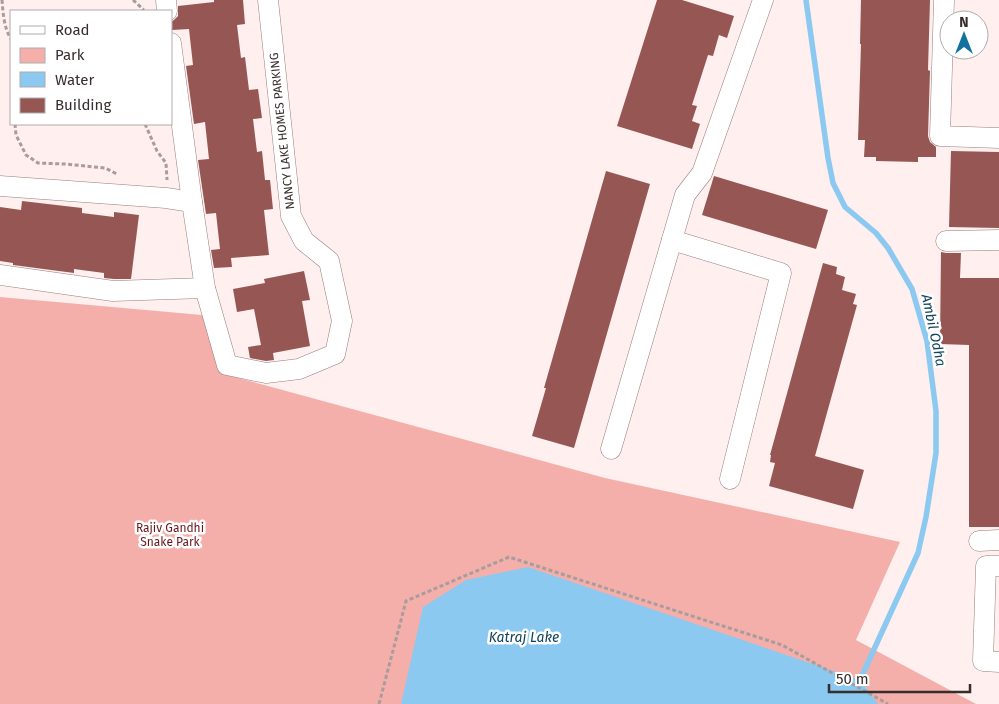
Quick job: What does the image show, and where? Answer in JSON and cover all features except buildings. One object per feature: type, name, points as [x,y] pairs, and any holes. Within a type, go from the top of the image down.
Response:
[{"type":"street","name":"NANCY LAKE HOMES PARKING","points":[[172,51],[205,288],[227,364],[266,373],[299,369],[335,354],[342,321],[329,261],[304,241],[291,216],[268,0]]},
{"type":"street","points":[[611,449],[685,195],[702,173],[763,0]]},
{"type":"street","points":[[944,0],[940,136],[999,138]]},
{"type":"street","points":[[0,186],[166,198],[192,202]]},
{"type":"street","points":[[672,240],[781,273],[730,479]]},
{"type":"street","points":[[946,241],[999,240]]},
{"type":"street","points":[[0,276],[113,291],[205,288]]},
{"type":"street","points":[[979,541],[999,540]]},
{"type":"street","points":[[999,566],[986,566],[983,661],[999,662]]},
{"type":"path","points":[[2,0],[4,19],[10,38]]},
{"type":"path","points":[[133,0],[143,10]]},
{"type":"path","points":[[15,125],[16,135],[26,155],[38,163],[105,168],[120,176]]},
{"type":"path","points":[[145,125],[157,151],[166,163],[167,182],[162,184]]},
{"type":"path","points":[[379,704],[406,601],[509,557],[782,645],[888,704]]},
{"type":"green space","name":"Rajiv Gandhi Snake Park","points":[[0,297],[213,316],[220,373],[605,478],[900,542],[856,640],[976,704],[0,704]]},
{"type":"water","name":"Katraj Lake","points":[[528,567],[860,680],[878,704],[401,704],[423,607],[466,580]]},
{"type":"waterway","name":"Ambil Odha","points":[[806,0],[833,183],[845,207],[876,233],[888,248],[912,289],[927,341],[936,411],[936,453],[918,553],[860,680]]}]
